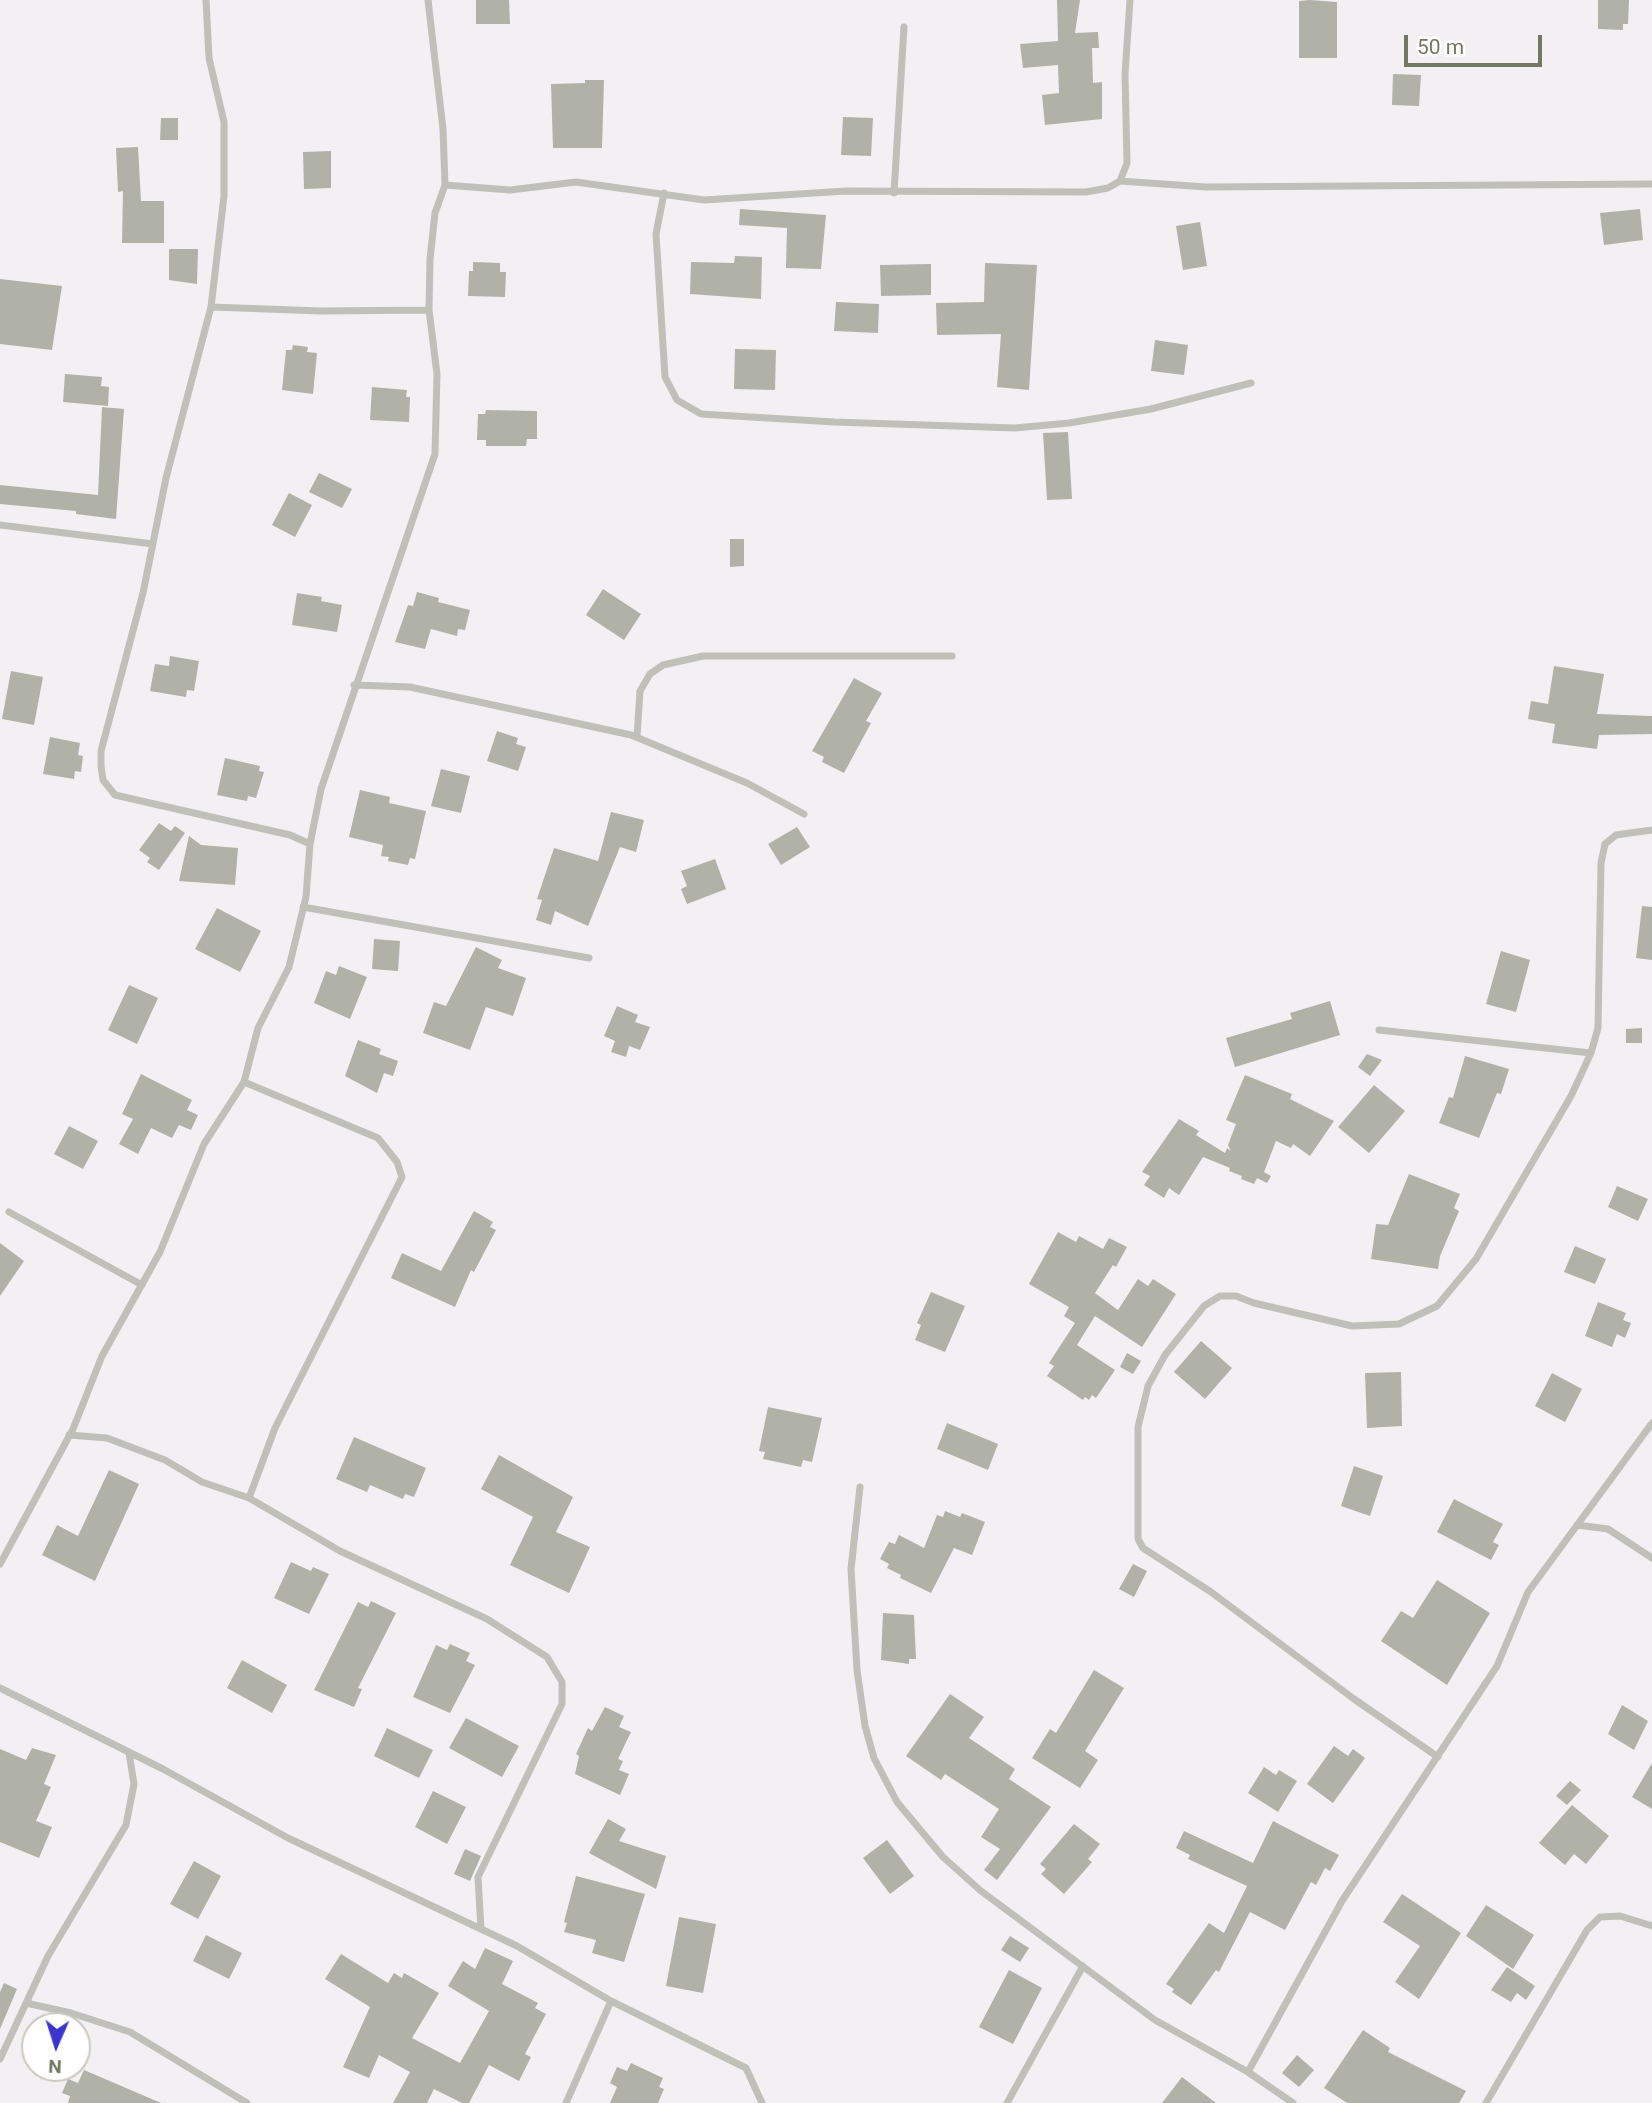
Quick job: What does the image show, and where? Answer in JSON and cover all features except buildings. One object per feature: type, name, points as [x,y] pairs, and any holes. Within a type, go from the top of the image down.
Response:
[{"type":"street","points":[[206,0],[209,58],[224,122],[224,196],[211,307],[166,478],[143,593],[101,751],[103,780],[115,795],[290,835],[310,844]]},
{"type":"street","points":[[0,1564],[69,1435],[102,1356],[160,1252],[204,1144],[244,1082],[258,1028],[289,967],[303,907],[310,844],[321,789],[354,685],[435,454],[438,374],[429,310],[429,259],[435,213],[445,185],[443,129],[428,0]]},
{"type":"street","points":[[1120,181],[1127,163],[1125,74],[1130,0]]},
{"type":"street","points":[[894,193],[904,27]]},
{"type":"street","points":[[445,185],[510,190],[576,182],[704,200],[846,191],[1086,192],[1108,188],[1120,181],[1206,187],[1652,184]]},
{"type":"street","points":[[664,193],[656,234],[666,377],[677,400],[701,414],[809,421],[1015,428],[1069,424],[1151,410],[1251,383]]},
{"type":"street","points":[[211,307],[321,311],[429,310]]},
{"type":"street","points":[[0,525],[153,544]]},
{"type":"street","points":[[637,737],[640,691],[650,674],[663,665],[703,656],[952,656]]},
{"type":"street","points":[[354,685],[410,687],[637,737],[747,783],[804,814]]},
{"type":"street","points":[[1438,1756],[1354,1699],[1211,1592],[1143,1548],[1138,1539],[1138,1427],[1148,1386],[1165,1355],[1204,1306],[1220,1296],[1236,1296],[1254,1303],[1352,1325],[1399,1324],[1437,1307],[1476,1259],[1571,1096],[1591,1053],[1598,1028],[1601,863],[1605,844],[1616,835],[1652,830]]},
{"type":"street","points":[[303,907],[589,958]]},
{"type":"street","points":[[1378,1030],[1591,1053]]},
{"type":"street","points":[[244,1082],[378,1138],[397,1162],[401,1177],[275,1429],[249,1498]]},
{"type":"street","points":[[9,1212],[142,1285]]},
{"type":"street","points":[[1248,2072],[1342,1901],[1497,1666],[1528,1592],[1652,1423]]},
{"type":"street","points":[[69,1435],[107,1438],[157,1456],[202,1482],[249,1498],[340,1551],[487,1619],[547,1657],[562,1682],[562,1704],[478,1877],[481,1929]]},
{"type":"street","points":[[860,1488],[851,1569],[857,1670],[865,1726],[874,1758],[898,1802],[943,1857],[981,1891],[1155,2020],[1248,2072],[1293,2103]]},
{"type":"street","points":[[1577,1525],[1608,1530],[1652,1558]]},
{"type":"street","points":[[0,1688],[288,1838],[481,1929],[611,2001],[746,2068],[762,2103]]},
{"type":"street","points":[[0,2059],[48,1956],[126,1825],[134,1784],[129,1753]]},
{"type":"street","points":[[1486,2103],[1587,1930],[1600,1917],[1620,1916],[1652,1926]]},
{"type":"street","points":[[1007,2103],[1083,1966]]},
{"type":"street","points":[[566,2103],[611,2001]]},
{"type":"street","points":[[26,2003],[71,2012],[131,2032],[247,2103]]}]
